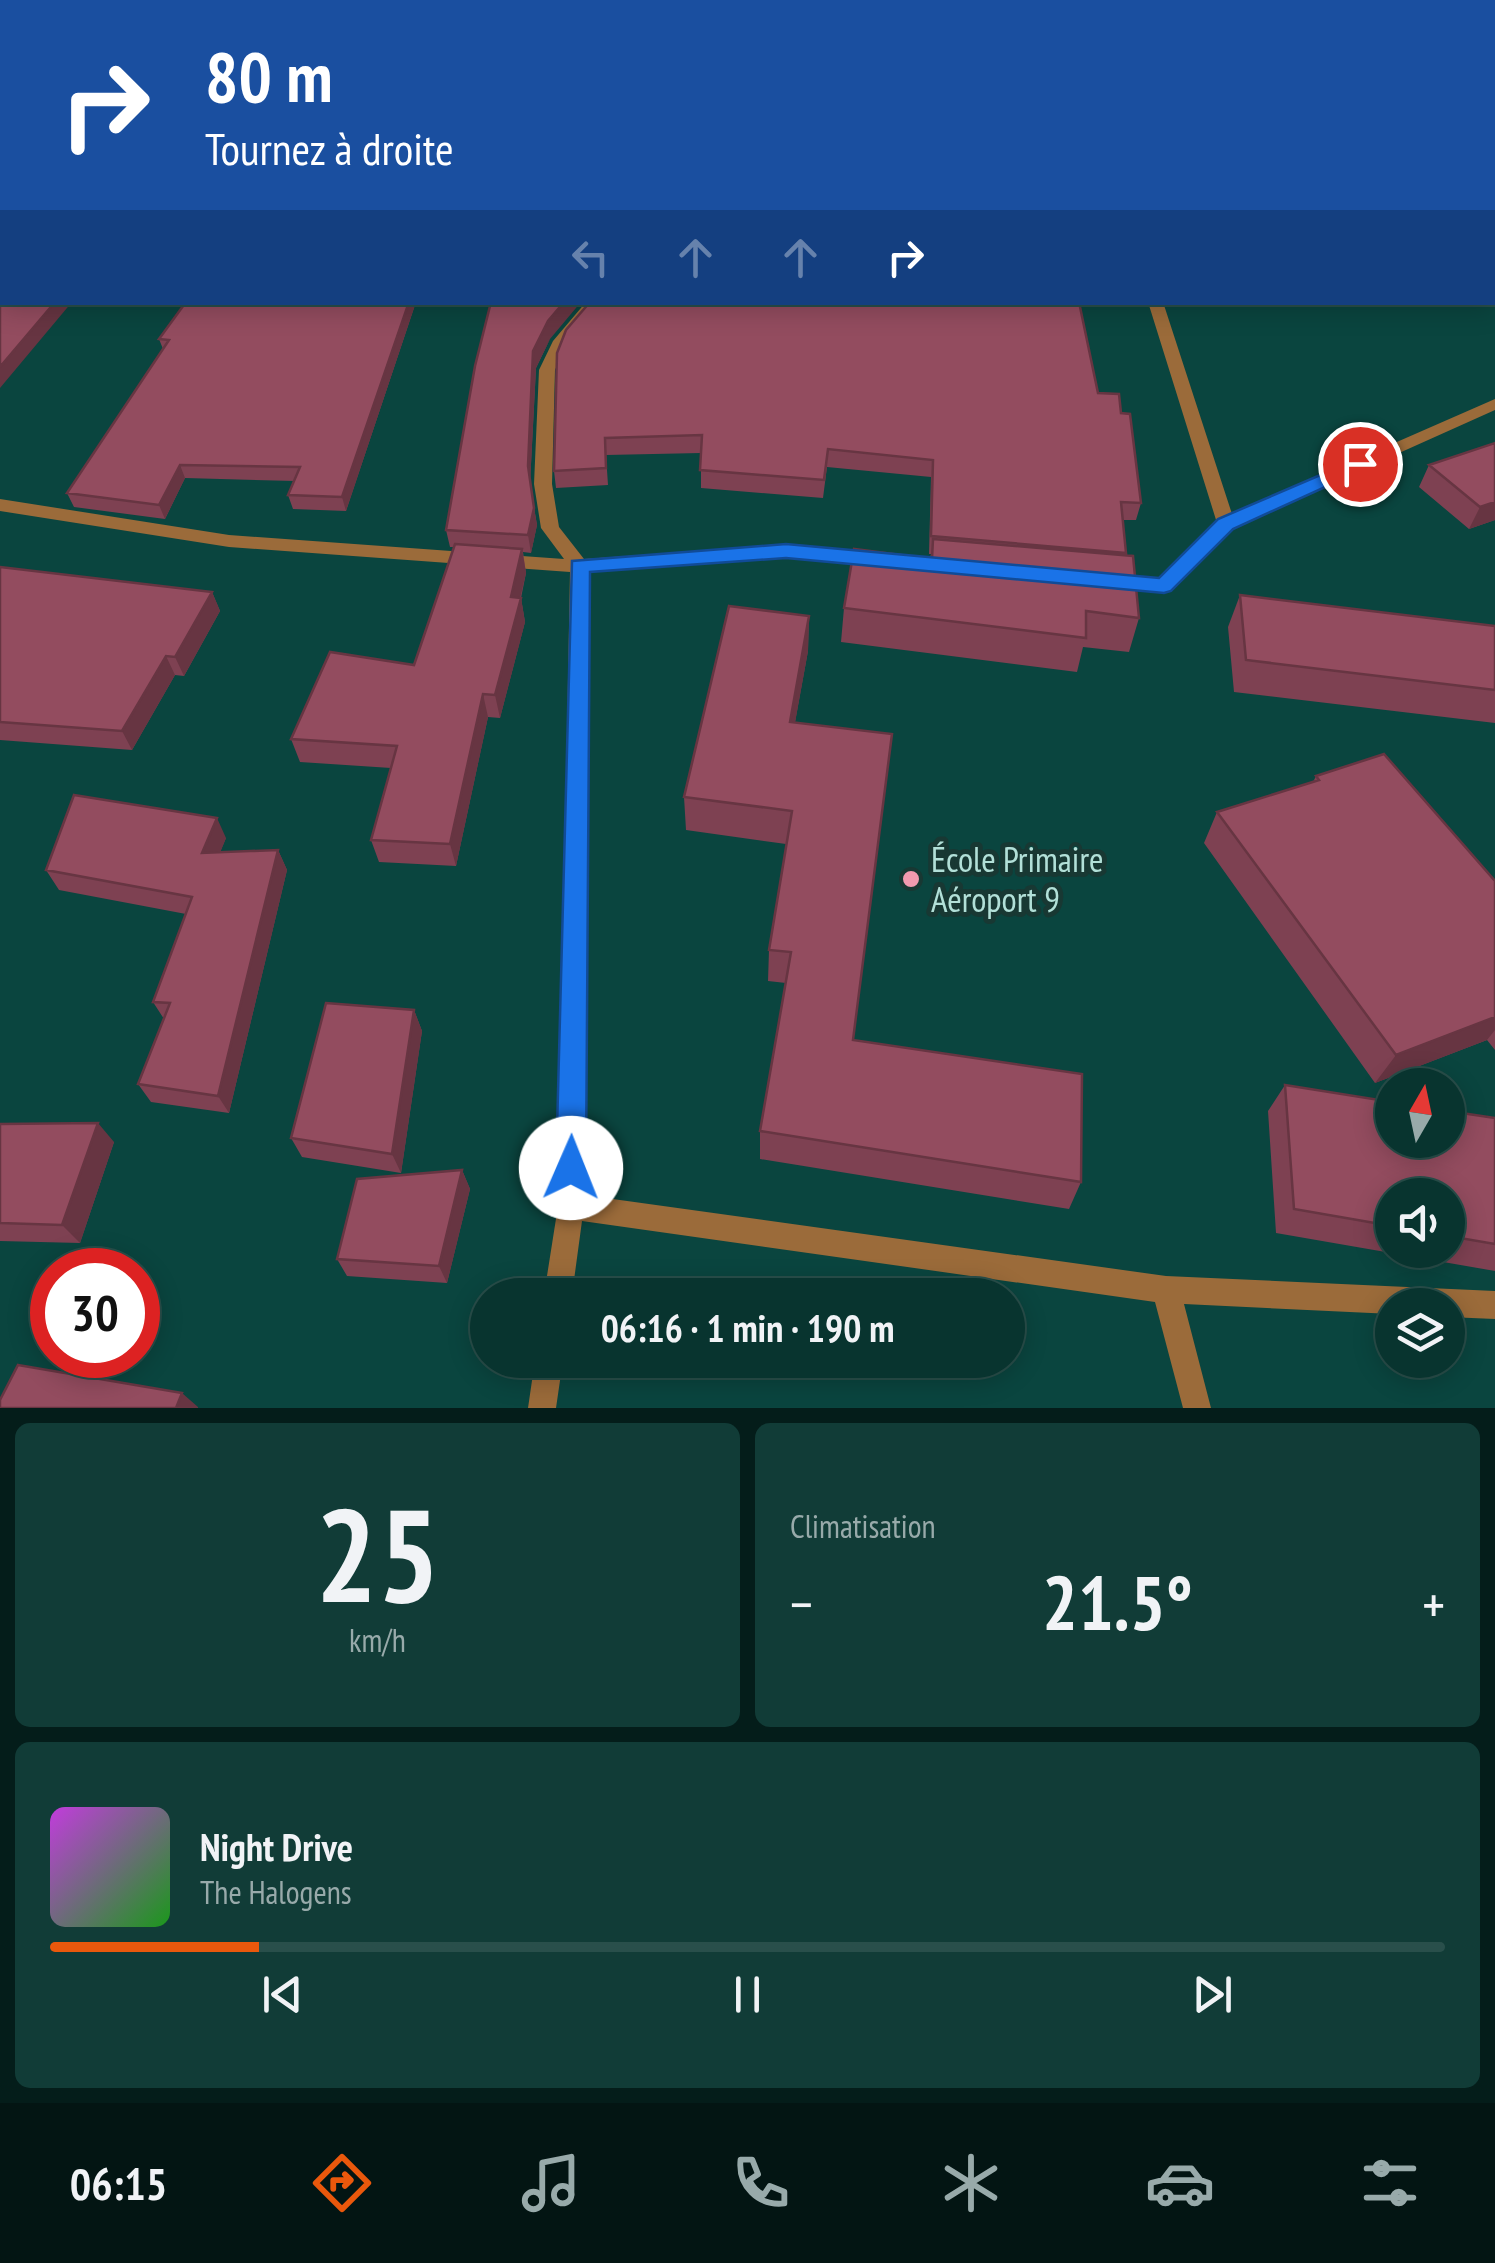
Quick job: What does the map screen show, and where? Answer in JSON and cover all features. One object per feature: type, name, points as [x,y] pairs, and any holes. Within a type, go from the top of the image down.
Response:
[{"type":"street","points":[[560,1278],[570,1206],[579,566],[550,528],[543,484],[548,370],[558,344],[592,305]]},
{"type":"street","points":[[1156,305],[1226,524]]},
{"type":"street","points":[[1084,578],[1164,586],[1226,524],[1495,404]]},
{"type":"street","points":[[0,505],[229,541],[579,566],[786,551],[906,562]]},
{"type":"street","points":[[570,1206],[1166,1290],[1495,1305]]},
{"type":"street","points":[[1166,1290],[1197,1408]]},
{"type":"street","points":[[542,1408],[546,1378]]},
{"type":"building","points":[[0,305],[52,305],[0,367]]},
{"type":"building","points":[[184,305],[408,305],[342,497],[288,495],[300,467],[180,465],[159,505],[67,493],[169,340],[159,339]]},
{"type":"building","points":[[490,305],[561,305],[548,321],[533,351],[528,466],[534,508],[528,535],[446,530],[475,366]]},
{"type":"building","points":[[587,305],[1080,305],[1098,393],[1119,394],[1121,413],[1130,414],[1141,503],[1121,502],[1126,553],[931,536],[933,460],[828,449],[824,480],[700,470],[702,435],[605,438],[606,468],[554,471],[557,353],[566,330]]},
{"type":"building","points":[[1495,443],[1495,502],[1480,507],[1429,465]]},
{"type":"building","points":[[933,539],[1133,556],[1139,618],[1086,611],[1086,638],[844,608],[854,549],[932,559]]},
{"type":"building","points":[[455,544],[522,549],[511,597],[521,598],[495,695],[483,694],[450,844],[371,840],[397,746],[291,739],[330,652],[414,665]]},
{"type":"building","points":[[0,567],[212,592],[175,657],[166,656],[122,731],[0,722]]},
{"type":"building","points":[[1240,595],[1495,626],[1495,690],[1246,660]]},
{"type":"building","points":[[729,606],[809,616],[790,722],[892,734],[853,1040],[1082,1074],[1081,1182],[760,1131],[791,952],[769,950],[792,811],[684,797]]},
{"type":"building","points":[[1384,754],[1495,881],[1495,1017],[1396,1055],[1217,812],[1319,780],[1316,776]]},
{"type":"building","points":[[74,795],[217,818],[202,853],[278,850],[218,1096],[138,1084],[170,1003],[153,1002],[192,897],[46,870]]},
{"type":"building","points":[[326,1003],[414,1010],[392,1154],[291,1138]]},
{"type":"building","points":[[1285,1085],[1375,1099],[1375,1158],[1465,1158],[1465,1114],[1495,1118],[1495,1244],[1465,1239],[1465,1178],[1375,1178],[1375,1223],[1294,1209]]},
{"type":"building","points":[[98,1123],[62,1225],[0,1223],[0,1124]]},
{"type":"building","points":[[462,1170],[439,1266],[337,1259],[357,1179]]},
{"type":"building","points":[[18,1365],[30,1367],[30,1378],[94,1378],[182,1393],[176,1408],[0,1408],[0,1400]]},
{"type":"place","name":"École Primaire Aéroport 9","points":[[911,879]]},
{"type":"route","points":[[571,1168],[579,566],[786,551],[1164,586],[1226,524],[1360,464]]}]
